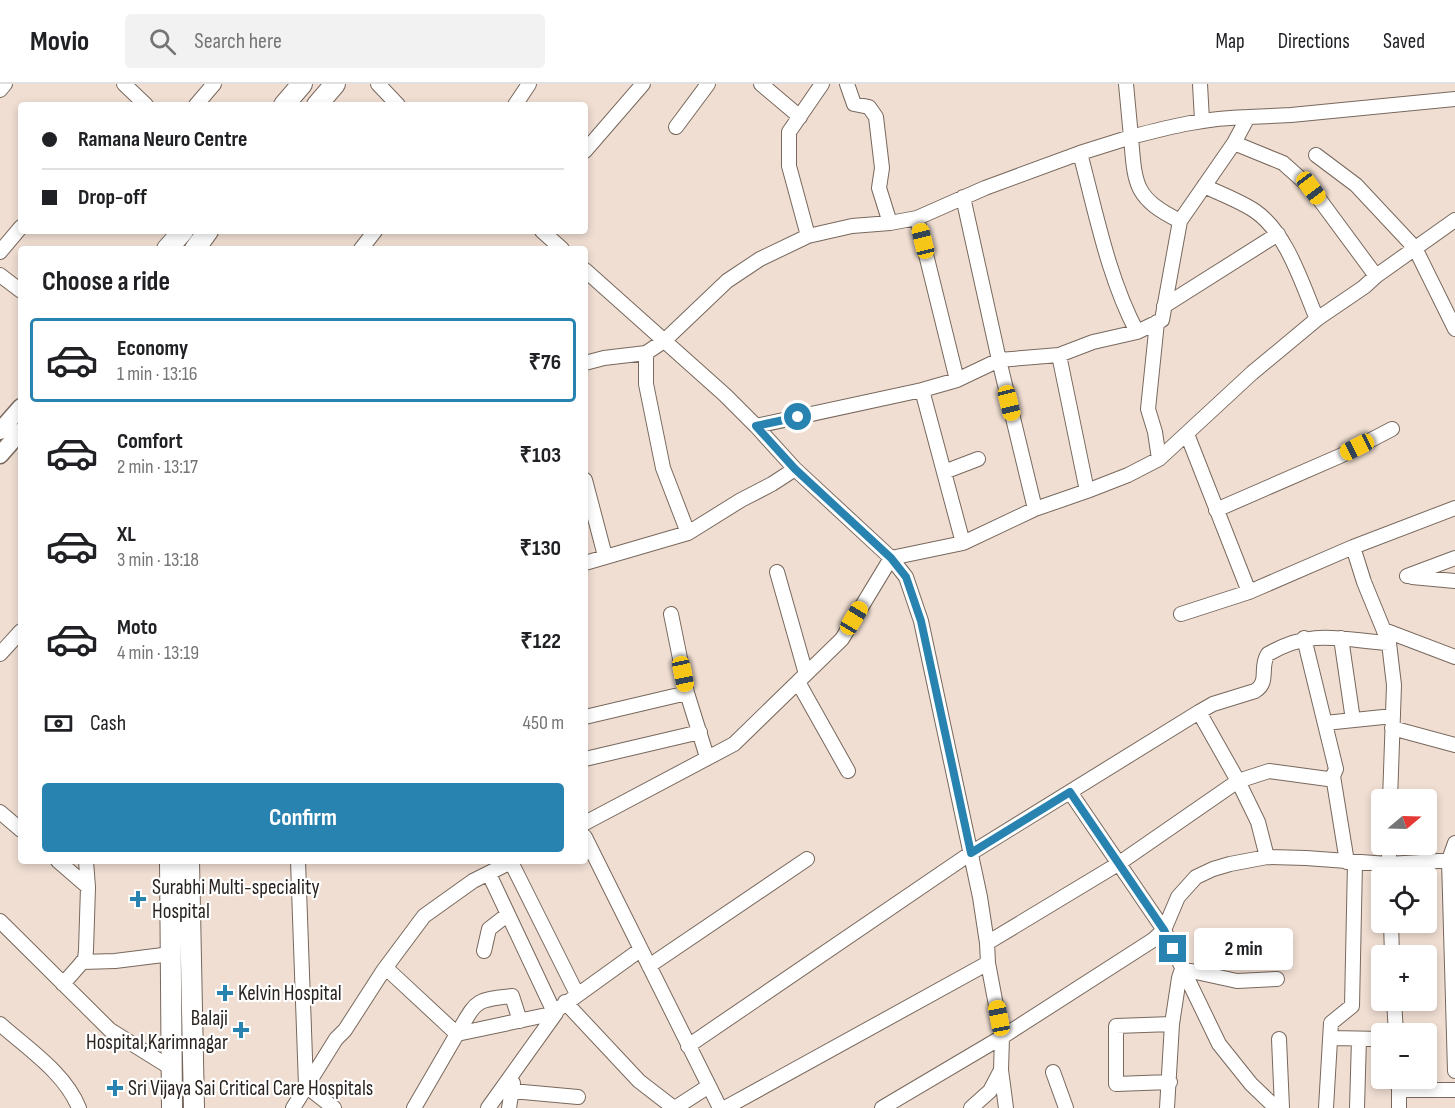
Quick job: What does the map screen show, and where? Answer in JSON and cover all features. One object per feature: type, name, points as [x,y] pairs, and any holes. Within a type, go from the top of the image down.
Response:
[{"type":"highway","points":[[287,102],[302,84]]},
{"type":"highway","points":[[320,102],[335,84]]},
{"type":"highway","points":[[170,246],[180,234]]},
{"type":"highway","points":[[170,864],[172,1108]]},
{"type":"highway","points":[[189,864],[194,1108]]},
{"type":"main road","points":[[0,431],[18,410]]},
{"type":"main road","points":[[0,455],[18,434]]},
{"type":"street","points":[[0,90],[5,84]]},
{"type":"street","points":[[123,84],[143,102]]},
{"type":"street","points":[[199,102],[214,84]]},
{"type":"street","points":[[378,84],[395,102]]},
{"type":"street","points":[[517,102],[529,84]]},
{"type":"street","points":[[588,147],[643,84]]},
{"type":"street","points":[[676,127],[708,84]]},
{"type":"street","points":[[761,84],[800,117]]},
{"type":"street","points":[[808,236],[789,166],[789,132],[822,84]]},
{"type":"street","points":[[846,84],[854,104],[869,107],[876,117],[882,168],[879,188],[890,223]]},
{"type":"street","points":[[1126,84],[1134,176],[1141,192],[1156,209],[1180,221]]},
{"type":"street","points":[[1200,84],[1203,120]]},
{"type":"street","points":[[588,362],[646,353],[664,341],[727,280],[760,259],[808,236],[852,226],[917,218],[963,197],[1080,153],[1131,137],[1185,122],[1291,115],[1455,99]]},
{"type":"street","points":[[756,426],[922,390],[957,380],[999,360],[1059,355],[1093,342],[1137,332],[1162,320],[1180,221],[1234,143],[1248,117]]},
{"type":"street","points":[[1234,143],[1283,163],[1311,188],[1376,276]]},
{"type":"street","points":[[1080,153],[1104,244],[1126,310],[1137,332]]},
{"type":"street","points":[[1316,155],[1356,185],[1415,248],[1455,329]]},
{"type":"street","points":[[1204,186],[1254,211],[1272,226],[1278,234],[1317,319]]},
{"type":"street","points":[[963,197],[1035,509]]},
{"type":"street","points":[[917,218],[957,380]]},
{"type":"street","points":[[588,821],[734,744],[842,639],[891,558],[963,543],[1035,509],[1087,492],[1159,459],[1252,373],[1317,319],[1455,220]]},
{"type":"street","points":[[0,252],[18,231]]},
{"type":"street","points":[[363,246],[373,234]]},
{"type":"street","points":[[545,234],[559,246]]},
{"type":"street","points":[[1164,306],[1278,234]]},
{"type":"street","points":[[588,273],[756,426],[795,469],[891,558],[906,577],[921,621],[971,853],[1002,1036],[1001,1070],[1006,1108]]},
{"type":"street","points":[[0,275],[18,289]]},
{"type":"street","points":[[1157,322],[1148,410],[1155,432],[1159,459]]},
{"type":"street","points":[[646,353],[646,384],[663,468],[688,533]]},
{"type":"street","points":[[1059,355],[1087,492]]},
{"type":"street","points":[[922,390],[963,543]]},
{"type":"street","points":[[1216,510],[1331,460],[1392,429]]},
{"type":"street","points":[[1187,434],[1249,592]]},
{"type":"street","points":[[944,472],[978,459]]},
{"type":"street","points":[[588,562],[688,533],[795,469]]},
{"type":"street","points":[[588,491],[605,556]]},
{"type":"street","points":[[1181,614],[1249,592],[1455,508]]},
{"type":"street","points":[[1353,548],[1386,636],[1394,685],[1390,789]]},
{"type":"street","points":[[1455,558],[1407,576],[1455,581]]},
{"type":"street","points":[[777,572],[802,678],[848,771]]},
{"type":"street","points":[[671,614],[687,693],[707,757]]},
{"type":"street","points":[[0,654],[18,634]]},
{"type":"street","points":[[688,1046],[971,853],[1199,712],[1213,705],[1255,692],[1264,682],[1264,659],[1268,654],[1304,638],[1386,636],[1455,657]]},
{"type":"street","points":[[1304,638],[1336,769],[1333,776],[1351,862],[1352,1006],[1331,1023],[1332,1038],[1326,1108]]},
{"type":"street","points":[[1341,638],[1353,720]]},
{"type":"street","points":[[588,716],[687,693]]},
{"type":"street","points":[[1199,712],[1258,822],[1267,857]]},
{"type":"street","points":[[1324,723],[1353,720],[1392,722],[1455,745]]},
{"type":"street","points":[[588,758],[700,732]]},
{"type":"street","points":[[987,943],[1118,864],[1238,781],[1269,771],[1328,779],[1333,776]]},
{"type":"street","points":[[1070,792],[1164,930],[1220,1044],[1251,1084],[1276,1108]]},
{"type":"street","points":[[0,812],[18,827]]},
{"type":"street","points":[[588,843],[720,1108]]},
{"type":"street","points":[[1455,843],[1452,860],[1455,1071]]},
{"type":"street","points":[[882,1108],[1002,1036],[1153,940],[1164,930],[1178,897],[1196,877],[1221,866],[1267,857],[1351,862],[1372,867]]},
{"type":"street","points":[[649,966],[807,859]]},
{"type":"street","points":[[1412,867],[1452,860]]},
{"type":"street","points":[[61,864],[88,887]]},
{"type":"street","points":[[63,984],[82,962],[86,950],[88,887],[86,864]]},
{"type":"street","points":[[298,864],[306,1086],[334,1108]]},
{"type":"street","points":[[293,1108],[386,968],[424,916],[473,881],[507,864]]},
{"type":"street","points":[[513,864],[577,994]]},
{"type":"street","points":[[489,874],[507,915],[558,1009],[639,1082],[675,1108],[709,1086]]},
{"type":"street","points":[[484,951],[489,929],[507,915]]},
{"type":"street","points":[[0,921],[110,1030],[171,1068]]},
{"type":"street","points":[[488,1108],[558,1009],[640,950]]},
{"type":"street","points":[[82,962],[115,962],[171,954]]},
{"type":"street","points":[[725,1108],[988,963]]},
{"type":"street","points":[[386,968],[457,1034]]},
{"type":"street","points":[[1182,969],[1238,981],[1277,979]]},
{"type":"street","points":[[1167,1108],[1172,1024],[1182,969]]},
{"type":"street","points":[[414,1108],[472,1008],[484,999],[512,996],[520,1021]]},
{"type":"street","points":[[457,1034],[520,1021],[558,1009]]},
{"type":"street","points":[[0,1024],[55,1072],[75,1096],[80,1108]]},
{"type":"street","points":[[1170,1082],[1116,1084],[1116,1026],[1172,1024]]},
{"type":"street","points":[[1332,1038],[1371,1039]]},
{"type":"street","points":[[1279,1039],[1282,1108]]},
{"type":"street","points":[[1357,1108],[1359,1039]]},
{"type":"street","points":[[970,1108],[990,1091],[1001,1070]]},
{"type":"street","points":[[509,1108],[514,1071]]},
{"type":"street","points":[[1053,1072],[1066,1108]]},
{"type":"street","points":[[1437,1088],[1455,1090]]},
{"type":"street","points":[[1399,1089],[1399,1108]]},
{"type":"street","points":[[512,1091],[578,1097]]},
{"type":"place","name":"Surabhi Multi-speciality Hospital","points":[[138,899]]},
{"type":"place","name":"Kelvin Hospital","points":[[225,993]]},
{"type":"place","name":"Balaji Hospital,Karimnagar","points":[[241,1030]]},
{"type":"place","name":"Sri Vijaya Sai Critical Care Hospitals","points":[[115,1088]]},
{"type":"route","points":[[798,417],[756,426],[795,469],[891,558],[906,577],[921,621],[971,853],[1070,792],[1164,930],[1173,949]]}]
